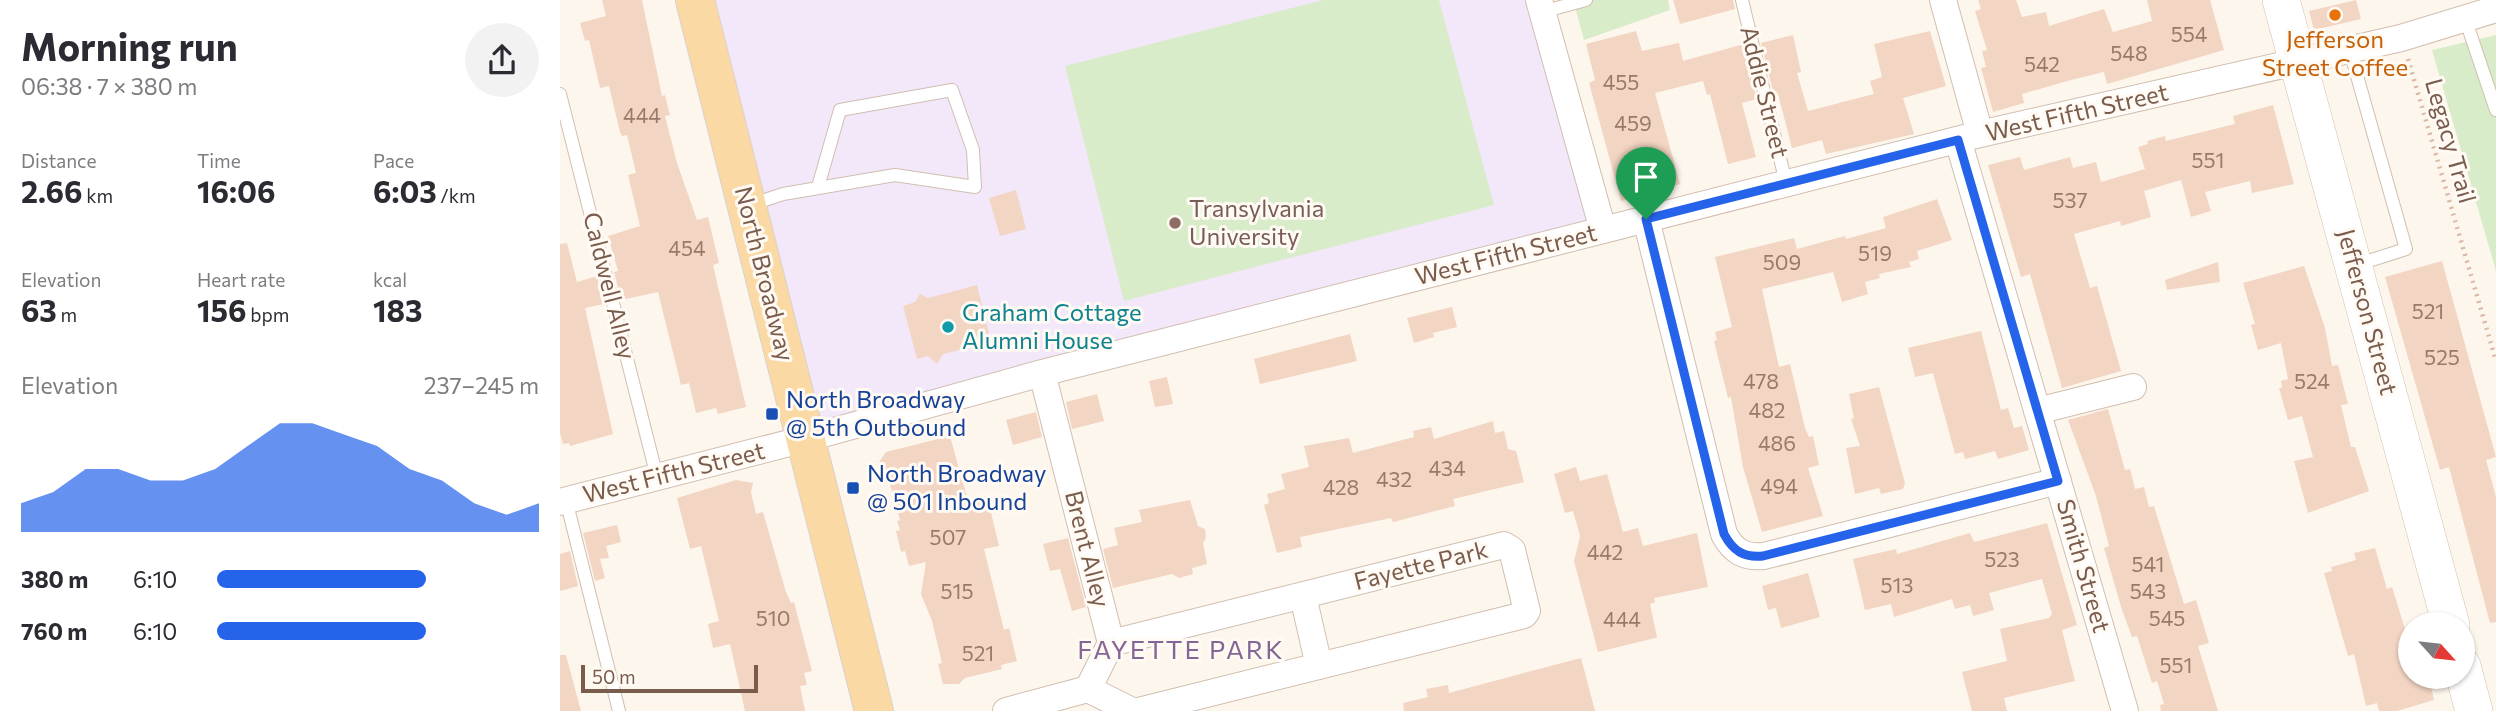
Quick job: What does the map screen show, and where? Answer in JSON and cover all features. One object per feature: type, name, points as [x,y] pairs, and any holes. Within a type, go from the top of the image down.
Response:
[{"type":"main road","name":"North Broadway","points":[[697,0],[874,711]]},
{"type":"street","name":"Smith Street","points":[[1943,0],[1969,137],[2037,411],[2125,711]]},
{"type":"street","name":"Jefferson Street","points":[[2281,0],[2447,612]]},
{"type":"street","points":[[1540,6],[1603,230]]},
{"type":"street","name":"West Fifth Street","points":[[563,501],[805,439],[1042,373],[1786,183],[1969,137],[2350,51],[2496,9]]},
{"type":"street","points":[[1646,219],[1724,534],[1730,545],[1752,558],[1763,556],[2058,481]]},
{"type":"street","name":"Brent Alley","points":[[1042,373],[1111,643]]},
{"type":"street","points":[[2037,411],[2133,387]]},
{"type":"street","name":"Fayette Park","points":[[1111,643],[1504,545],[1512,550],[1527,611],[1524,615],[1138,711]]},
{"type":"street","points":[[1303,596],[1319,666]]},
{"type":"street","points":[[1088,689],[1111,643]]},
{"type":"street","points":[[1006,711],[1088,689],[1132,711]]},
{"type":"street","points":[[2468,690],[2474,711]]},
{"type":"lane","points":[[1540,6],[1586,0]]},
{"type":"lane","name":"Addie Street","points":[[1742,0],[1786,183]]},
{"type":"lane","points":[[2465,18],[2496,110]]},
{"type":"lane","points":[[2350,51],[2406,249],[2354,266]]},
{"type":"lane","points":[[747,206],[783,194],[895,175],[975,187],[973,150],[952,90],[840,110],[818,187]]},
{"type":"lane","name":"Caldwell Alley","points":[[560,94],[657,477]]},
{"type":"lane","points":[[563,501],[619,711]]},
{"type":"path","name":"Legacy Trail","points":[[2405,51],[2496,360]]},
{"type":"shaded area","name":"Transylvania University","points":[[695,0],[1541,0],[1603,240],[805,439]]},
{"type":"green space","points":[[1323,0],[1439,0],[1494,205],[1124,301],[1065,66]]},
{"type":"green space","points":[[1573,0],[1668,0],[1670,10],[1584,40]]},
{"type":"green space","points":[[2496,35],[2496,271],[2432,50]]},
{"type":"building","points":[[602,0],[642,0],[662,96],[665,95],[670,115],[665,116],[677,163],[697,220],[708,217],[719,263],[713,265],[746,407],[718,414],[716,408],[696,413],[689,383],[681,385],[658,292],[621,300],[614,272],[618,271],[608,236],[640,226],[628,175],[636,173],[627,135],[622,136],[620,132],[609,86],[600,88],[589,40],[585,41],[580,23],[606,16]]},
{"type":"building","points":[[1673,0],[1733,0],[1735,9],[1680,24]]},
{"type":"building","points":[[1978,0],[2016,0],[2022,17],[2046,12],[2049,26],[2104,9],[2113,32],[2152,21],[2147,0],[2210,0],[2224,50],[2107,84],[2104,72],[2071,80],[2022,94],[2024,103],[1993,112],[1981,68],[1986,67],[1982,51],[1987,50],[1975,11],[1981,9]]},
{"type":"building","name":"Jefferson Street Coffee","points":[[2356,0],[2361,19],[2314,30],[2309,11]]},
{"type":"building","points":[[1636,31],[1642,51],[1679,43],[1683,61],[1744,44],[1757,99],[1742,103],[1756,157],[1728,164],[1710,94],[1707,95],[1703,81],[1655,93],[1680,184],[1621,201],[1589,83],[1595,80],[1586,44]]},
{"type":"building","points":[[1930,31],[1946,86],[1903,98],[1914,134],[1826,154],[1822,140],[1792,148],[1778,94],[1774,95],[1761,43],[1793,35],[1801,72],[1797,73],[1808,111],[1874,94],[1870,81],[1882,77],[1874,44]]},
{"type":"building","points":[[2273,105],[2294,184],[2252,193],[2250,181],[2205,192],[2211,211],[2191,217],[2181,180],[2144,191],[2151,217],[2121,226],[2120,221],[2074,234],[2090,288],[2097,286],[2121,371],[2062,388],[2030,274],[2021,277],[1988,165],[2020,157],[2024,170],[2070,157],[2073,168],[2096,162],[2101,182],[2145,169],[2138,147],[2148,144],[2147,141],[2165,136],[2166,141],[2235,124],[2233,116]]},
{"type":"building","points":[[1016,190],[1026,229],[1000,236],[989,198]]},
{"type":"building","points":[[1937,199],[1952,240],[1917,251],[1919,259],[1909,262],[1911,267],[1879,274],[1880,278],[1865,282],[1868,294],[1842,302],[1833,272],[1762,289],[1779,367],[1790,364],[1805,428],[1809,437],[1813,436],[1819,465],[1808,468],[1823,516],[1762,532],[1743,467],[1731,397],[1728,398],[1714,341],[1717,340],[1715,332],[1732,327],[1715,257],[1794,238],[1797,249],[1845,236],[1846,239],[1886,228],[1883,217]]},
{"type":"building","points":[[567,243],[577,282],[597,276],[604,304],[585,308],[613,434],[570,446],[569,443],[563,444],[560,433],[560,244]]},
{"type":"building","points":[[2442,261],[2496,457],[2486,460],[2496,497],[2496,622],[2490,623],[2449,467],[2440,470],[2385,277]]},
{"type":"building","points":[[2218,262],[2220,282],[2167,290],[2165,280]]},
{"type":"building","points":[[2304,266],[2325,328],[2332,366],[2338,365],[2348,404],[2341,405],[2351,447],[2355,447],[2369,491],[2308,513],[2294,461],[2313,457],[2302,416],[2288,420],[2279,388],[2282,388],[2281,381],[2288,379],[2281,343],[2258,350],[2251,325],[2255,324],[2243,283]]},
{"type":"building","name":"Graham Cottage Alumni House","points":[[977,285],[991,342],[943,354],[937,364],[928,356],[917,359],[903,306],[915,302],[920,294],[928,298]]},
{"type":"building","points":[[1452,307],[1457,327],[1433,333],[1434,337],[1414,343],[1407,318]]},
{"type":"building","points":[[1981,331],[2001,410],[2008,408],[2014,428],[2022,426],[2029,450],[1998,459],[1995,451],[1965,459],[1963,452],[1955,454],[1933,373],[1915,377],[1908,348]]},
{"type":"building","points":[[1350,334],[1357,361],[1260,384],[1254,359]]},
{"type":"building","points":[[1167,377],[1173,404],[1155,407],[1149,381]]},
{"type":"building","points":[[1879,387],[1905,483],[1903,489],[1881,494],[1879,488],[1855,494],[1846,448],[1860,446],[1851,419],[1854,418],[1849,394]]},
{"type":"building","points":[[1097,394],[1104,421],[1072,429],[1066,402]]},
{"type":"building","points":[[2108,409],[2125,470],[2130,469],[2135,489],[2144,487],[2149,507],[2154,506],[2184,604],[2196,600],[2209,643],[2198,646],[2218,711],[2161,711],[2160,705],[2164,704],[2157,681],[2152,683],[2137,636],[2132,637],[2122,610],[2104,548],[2109,546],[2096,496],[2068,420]]},
{"type":"building","points":[[1036,412],[1042,437],[1013,445],[1006,420]]},
{"type":"building","points":[[1493,421],[1495,433],[1504,431],[1508,449],[1516,451],[1524,482],[1453,499],[1455,506],[1393,522],[1391,518],[1300,537],[1302,547],[1277,553],[1264,505],[1269,503],[1267,494],[1285,489],[1281,474],[1309,467],[1304,446],[1349,438],[1353,453],[1414,437],[1413,431],[1431,427],[1434,439]]},
{"type":"building","points":[[950,436],[968,501],[987,496],[999,546],[984,549],[1004,630],[1009,628],[1017,661],[1001,665],[1002,669],[965,678],[959,684],[943,684],[938,664],[942,663],[932,621],[921,594],[926,562],[909,566],[905,551],[901,552],[896,531],[900,530],[897,521],[900,520],[887,474],[879,462],[886,452]]},
{"type":"building","points":[[1576,467],[1580,481],[1607,474],[1623,532],[1638,528],[1643,546],[1697,533],[1708,587],[1654,598],[1655,602],[1650,604],[1657,637],[1655,638],[1598,652],[1574,561],[1580,536],[1573,511],[1565,513],[1554,474]]},
{"type":"building","points":[[736,480],[753,483],[751,492],[756,514],[763,512],[786,592],[791,603],[794,602],[812,671],[804,673],[807,685],[800,686],[805,711],[745,711],[730,644],[713,648],[708,624],[719,621],[701,546],[690,549],[677,498]]},
{"type":"building","points":[[1190,500],[1198,526],[1205,529],[1206,538],[1203,543],[1207,564],[1192,568],[1193,574],[1179,578],[1172,574],[1113,588],[1103,549],[1118,545],[1114,528],[1142,522],[1139,510]]},
{"type":"building","points":[[2047,523],[2077,625],[2062,630],[2075,681],[2004,698],[2007,711],[1972,711],[1962,672],[2007,661],[2000,629],[2049,618],[2052,614],[2042,579],[1989,593],[1994,610],[1973,616],[1970,605],[1955,609],[1952,599],[1894,617],[1891,604],[1865,610],[1853,559],[1896,549],[1897,554],[1970,533],[1974,542]]},
{"type":"building","points":[[617,525],[621,542],[606,546],[609,558],[600,559],[605,578],[595,581],[583,533]]},
{"type":"building","points":[[1068,538],[1086,607],[1072,611],[1060,569],[1050,571],[1043,544]]},
{"type":"building","points":[[2375,548],[2387,589],[2392,587],[2400,612],[2398,690],[2432,690],[2434,700],[2397,711],[2379,711],[2377,703],[2366,706],[2354,654],[2348,656],[2324,573],[2332,571],[2331,567],[2356,560],[2354,553]]},
{"type":"building","points":[[570,551],[578,586],[560,591],[560,554]]},
{"type":"building","points":[[1808,573],[1820,617],[1781,628],[1776,608],[1768,610],[1762,586]]},
{"type":"building","points":[[560,655],[566,655],[581,711],[560,711]]},
{"type":"building","points":[[1581,658],[1595,711],[1404,711],[1403,703],[1428,697],[1426,689],[1448,685],[1449,693]]},
{"type":"place","name":"Jefferson Street Coffee","points":[[2335,15]]},
{"type":"place","name":"Transylvania University","points":[[1175,223]]},
{"type":"place","name":"Graham Cottage Alumni House","points":[[948,327]]},
{"type":"place","name":"North Broadway @ 5th Outbound","points":[[772,414]]},
{"type":"place","name":"North Broadway @ 501 Inbound","points":[[853,488]]},
{"type":"district","name":"FAYETTE PARK","points":[[1181,650]]},
{"type":"route","points":[[1958,140],[2058,481],[1763,556],[1752,558],[1741,554],[1730,545],[1724,534],[1646,219],[1958,140]]}]
